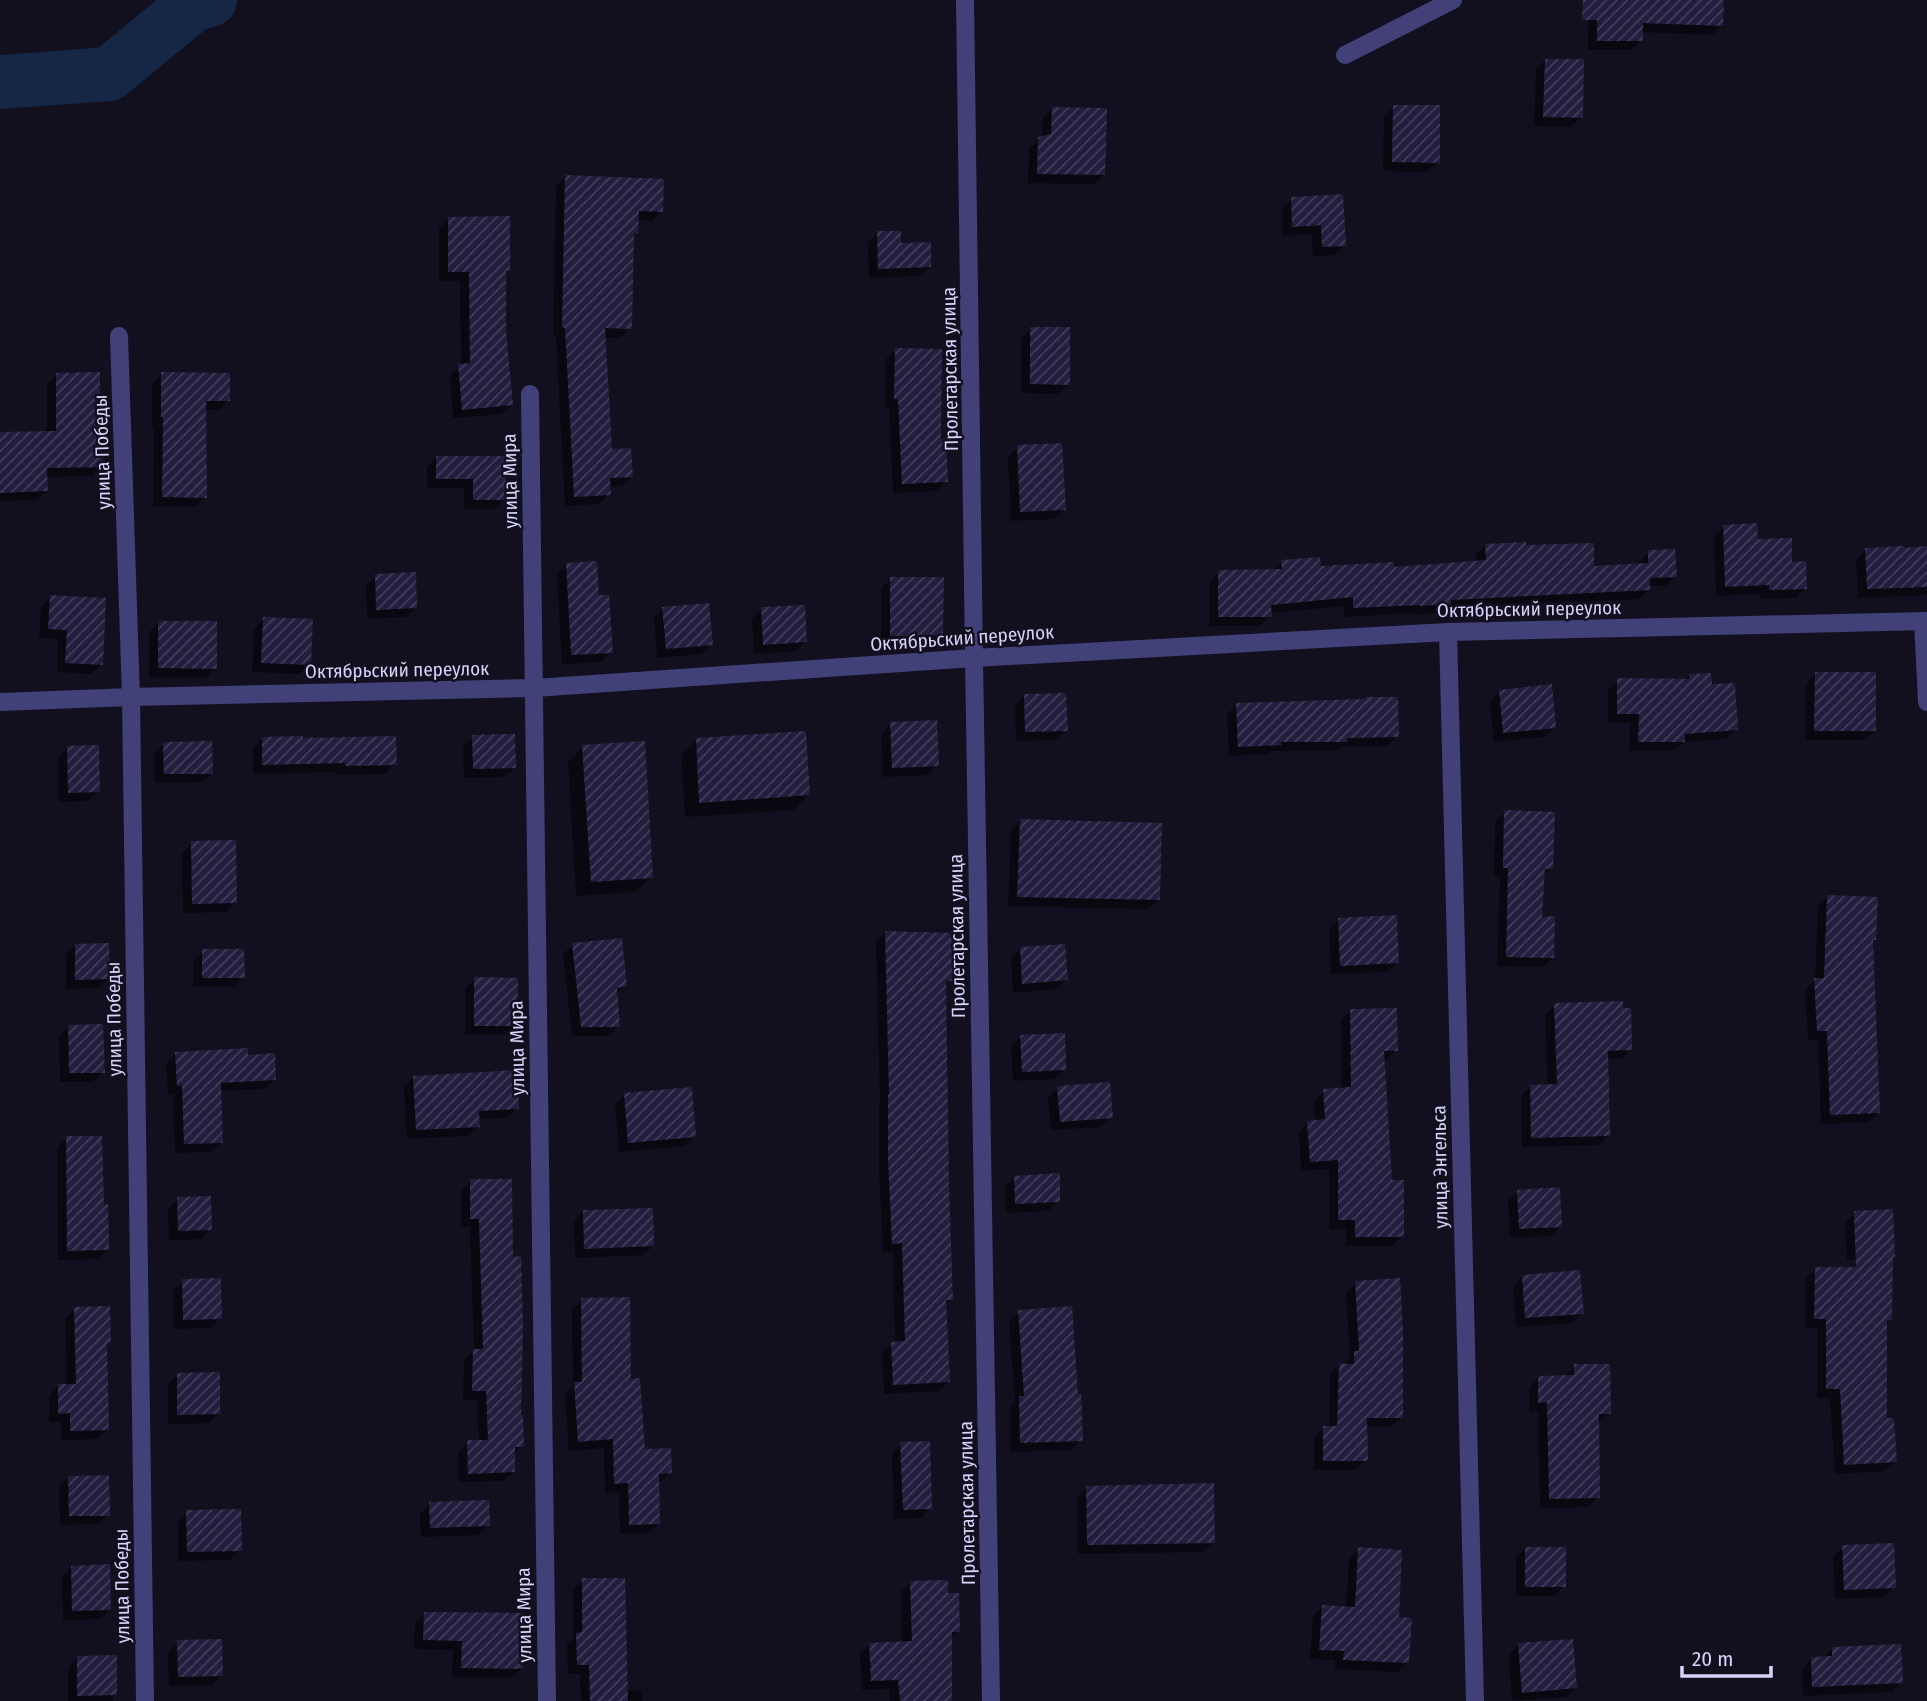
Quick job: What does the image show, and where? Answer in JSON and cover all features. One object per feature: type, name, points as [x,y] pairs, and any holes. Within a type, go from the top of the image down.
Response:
[{"type":"street","name":"Пролетарская улица","points":[[965,0],[991,1701]]},
{"type":"street","points":[[1345,55],[1453,0]]},
{"type":"street","name":"улица Победы","points":[[119,336],[131,697],[145,1701]]},
{"type":"street","name":"улица Мира","points":[[530,394],[547,1701]]},
{"type":"street","points":[[1925,621],[1927,702]]},
{"type":"street","name":"Октябрьский переулок","points":[[0,702],[534,688],[974,658],[1448,632],[1925,621]]},
{"type":"street","name":"улица Энгельса","points":[[1448,632],[1475,1701]]},
{"type":"building","points":[[1583,0],[1724,0],[1723,26],[1643,23],[1643,41],[1597,41],[1597,20],[1582,20]]},
{"type":"building","points":[[1545,59],[1584,59],[1583,118],[1543,117]]},
{"type":"building","points":[[1393,105],[1440,105],[1440,163],[1392,162]]},
{"type":"building","points":[[1052,107],[1107,108],[1105,175],[1037,174],[1038,137],[1051,134]]},
{"type":"building","points":[[565,175],[664,179],[663,212],[639,211],[638,234],[634,233],[632,329],[605,328],[612,449],[631,448],[633,477],[610,478],[611,495],[574,497],[565,328],[562,327]]},
{"type":"building","points":[[1343,194],[1346,246],[1322,247],[1321,225],[1292,227],[1291,197]]},
{"type":"building","points":[[510,216],[506,330],[513,405],[462,410],[458,364],[470,363],[469,272],[448,272],[448,217]]},
{"type":"building","points":[[877,231],[901,231],[901,243],[931,242],[931,267],[878,269]]},
{"type":"building","points":[[1030,327],[1070,327],[1070,385],[1030,384]]},
{"type":"building","points":[[895,348],[942,349],[941,439],[946,438],[948,482],[902,484],[898,399],[894,399]]},
{"type":"building","points":[[100,372],[103,467],[47,468],[48,491],[0,493],[0,432],[56,431],[56,373]]},
{"type":"building","points":[[161,372],[230,373],[230,401],[206,401],[207,498],[162,497]]},
{"type":"building","points":[[1062,443],[1066,510],[1020,512],[1017,445]]},
{"type":"building","points":[[436,456],[506,456],[506,500],[473,500],[473,479],[436,479]]},
{"type":"building","points":[[1757,523],[1758,539],[1792,538],[1792,562],[1806,561],[1807,589],[1769,590],[1769,585],[1725,587],[1723,525]]},
{"type":"building","points":[[1526,542],[1526,545],[1594,543],[1594,566],[1648,563],[1648,550],[1675,549],[1677,577],[1650,578],[1650,590],[1353,608],[1353,597],[1271,605],[1272,617],[1218,617],[1218,570],[1282,569],[1281,560],[1320,557],[1321,566],[1394,562],[1394,567],[1486,560],[1485,544]]},
{"type":"building","points":[[1927,546],[1927,587],[1867,589],[1865,548]]},
{"type":"building","points":[[597,561],[599,595],[609,595],[613,653],[571,655],[566,563]]},
{"type":"building","points":[[416,572],[417,608],[376,610],[375,574]]},
{"type":"building","points":[[890,577],[944,577],[943,636],[890,636]]},
{"type":"building","points":[[50,595],[106,598],[103,665],[65,663],[67,630],[48,629]]},
{"type":"building","points":[[709,603],[713,645],[666,649],[662,607]]},
{"type":"building","points":[[805,605],[807,642],[763,645],[761,607]]},
{"type":"building","points":[[263,617],[313,619],[311,665],[261,663]]},
{"type":"building","points":[[158,621],[217,621],[217,669],[158,668]]},
{"type":"building","points":[[1815,672],[1876,672],[1876,731],[1814,731]]},
{"type":"building","points":[[1711,673],[1712,684],[1735,683],[1738,730],[1685,734],[1685,742],[1638,742],[1639,714],[1617,714],[1617,678],[1689,679],[1689,674]]},
{"type":"building","points":[[1552,684],[1556,728],[1503,733],[1499,690]]},
{"type":"building","points":[[1066,693],[1068,731],[1025,732],[1024,694]]},
{"type":"building","points":[[1398,697],[1399,737],[1347,738],[1347,742],[1281,742],[1281,745],[1238,747],[1236,703]]},
{"type":"building","points":[[937,720],[939,766],[892,768],[890,722]]},
{"type":"building","points":[[806,731],[810,795],[699,803],[696,738]]},
{"type":"building","points":[[515,734],[516,768],[473,769],[472,735]]},
{"type":"building","points":[[396,736],[397,765],[262,765],[262,737]]},
{"type":"building","points":[[212,741],[213,774],[164,774],[163,742]]},
{"type":"building","points":[[645,741],[653,878],[591,882],[582,745]]},
{"type":"building","points":[[99,745],[100,792],[68,793],[67,746]]},
{"type":"building","points":[[1504,810],[1555,812],[1553,869],[1545,869],[1542,917],[1555,916],[1554,958],[1506,957],[1508,868],[1503,868]]},
{"type":"building","points":[[1020,819],[1162,823],[1160,900],[1017,897]]},
{"type":"building","points":[[236,840],[237,903],[192,904],[191,841]]},
{"type":"building","points":[[1827,895],[1878,897],[1876,940],[1873,940],[1880,1113],[1830,1115],[1827,1031],[1817,1031],[1814,978],[1824,978]]},
{"type":"building","points":[[1397,915],[1399,963],[1340,966],[1338,918]]},
{"type":"building","points":[[885,931],[953,933],[952,981],[946,981],[953,1300],[946,1300],[950,1382],[893,1385],[891,1342],[905,1341],[902,1243],[892,1244],[888,1160]]},
{"type":"building","points":[[622,938],[627,986],[617,988],[620,1027],[581,1027],[572,943]]},
{"type":"building","points":[[109,943],[110,979],[75,980],[75,944]]},
{"type":"building","points":[[1065,944],[1068,980],[1022,984],[1020,947]]},
{"type":"building","points":[[202,949],[244,949],[245,978],[202,978]]},
{"type":"building","points":[[474,977],[518,978],[517,1026],[474,1026]]},
{"type":"building","points":[[1623,1001],[1623,1008],[1631,1008],[1632,1050],[1608,1051],[1610,1136],[1531,1138],[1530,1085],[1557,1084],[1554,1003]]},
{"type":"building","points":[[1397,1008],[1398,1051],[1384,1051],[1392,1180],[1404,1180],[1404,1237],[1355,1237],[1355,1220],[1338,1220],[1338,1160],[1310,1162],[1307,1121],[1325,1119],[1323,1089],[1351,1087],[1350,1009]]},
{"type":"building","points":[[103,1024],[105,1073],[69,1073],[68,1025]]},
{"type":"building","points":[[1065,1033],[1066,1070],[1022,1072],[1020,1035]]},
{"type":"building","points":[[248,1048],[248,1055],[275,1053],[276,1080],[221,1083],[223,1143],[184,1144],[182,1085],[177,1086],[175,1052]]},
{"type":"building","points":[[517,1070],[519,1109],[479,1111],[480,1127],[416,1130],[413,1076]]},
{"type":"building","points":[[1110,1082],[1113,1118],[1060,1122],[1057,1086]]},
{"type":"building","points":[[692,1087],[696,1137],[628,1143],[624,1093]]},
{"type":"building","points":[[66,1136],[102,1136],[104,1205],[108,1204],[109,1250],[67,1251]]},
{"type":"building","points":[[1060,1173],[1060,1202],[1015,1204],[1014,1176]]},
{"type":"building","points":[[470,1179],[512,1179],[513,1257],[521,1256],[523,1324],[521,1415],[524,1447],[515,1447],[515,1472],[468,1474],[467,1440],[488,1440],[486,1391],[472,1391],[473,1349],[483,1349],[479,1219],[470,1219]]},
{"type":"building","points":[[1560,1187],[1562,1227],[1519,1229],[1517,1190]]},
{"type":"building","points":[[211,1196],[212,1230],[178,1231],[177,1197]]},
{"type":"building","points":[[653,1208],[654,1246],[584,1249],[583,1210]]},
{"type":"building","points":[[1893,1209],[1895,1257],[1892,1320],[1887,1320],[1887,1418],[1894,1418],[1897,1462],[1844,1465],[1840,1389],[1826,1389],[1826,1319],[1814,1319],[1815,1267],[1856,1267],[1854,1211]]},
{"type":"building","points":[[1580,1270],[1584,1314],[1525,1318],[1522,1275]]},
{"type":"building","points":[[221,1278],[222,1319],[183,1320],[182,1279]]},
{"type":"building","points":[[1400,1278],[1403,1418],[1367,1418],[1368,1461],[1323,1461],[1323,1426],[1337,1426],[1339,1363],[1354,1364],[1354,1351],[1359,1351],[1355,1281]]},
{"type":"building","points":[[630,1297],[631,1379],[640,1378],[645,1449],[671,1448],[672,1473],[659,1474],[660,1524],[629,1525],[628,1483],[614,1484],[613,1439],[578,1442],[574,1382],[582,1382],[581,1298]]},
{"type":"building","points":[[110,1306],[111,1343],[107,1343],[109,1430],[70,1431],[70,1413],[58,1414],[58,1384],[76,1384],[74,1307]]},
{"type":"building","points":[[1072,1306],[1083,1441],[1020,1443],[1019,1396],[1024,1396],[1018,1310]]},
{"type":"building","points":[[1574,1364],[1610,1364],[1611,1414],[1599,1414],[1600,1498],[1549,1499],[1547,1402],[1538,1403],[1538,1376],[1574,1375]]},
{"type":"building","points":[[220,1372],[220,1414],[177,1415],[177,1373]]},
{"type":"building","points":[[930,1441],[932,1509],[903,1510],[900,1442]]},
{"type":"building","points":[[109,1475],[110,1516],[69,1516],[68,1476]]},
{"type":"building","points":[[1214,1483],[1215,1543],[1087,1545],[1086,1486]]},
{"type":"building","points":[[489,1500],[490,1526],[430,1528],[429,1502]]},
{"type":"building","points":[[241,1509],[242,1551],[187,1552],[186,1510]]},
{"type":"building","points":[[1894,1543],[1896,1588],[1844,1590],[1842,1545]]},
{"type":"building","points":[[1358,1547],[1402,1550],[1399,1617],[1412,1618],[1409,1663],[1343,1660],[1344,1651],[1319,1650],[1322,1605],[1355,1607]]},
{"type":"building","points":[[1525,1547],[1566,1547],[1566,1587],[1525,1587]]},
{"type":"building","points":[[110,1564],[111,1610],[72,1611],[71,1566]]},
{"type":"building","points":[[582,1578],[625,1578],[628,1701],[590,1701],[589,1665],[577,1665],[576,1633],[582,1632]]},
{"type":"building","points":[[948,1580],[948,1593],[959,1593],[960,1632],[952,1632],[952,1701],[900,1701],[898,1680],[871,1681],[869,1643],[912,1641],[910,1581]]},
{"type":"building","points":[[424,1612],[524,1613],[523,1669],[461,1668],[462,1641],[423,1640]]},
{"type":"building","points":[[222,1639],[223,1676],[178,1677],[177,1640]]},
{"type":"building","points":[[1573,1639],[1577,1688],[1522,1693],[1518,1643]]},
{"type":"building","points":[[1901,1644],[1903,1683],[1812,1687],[1811,1657],[1832,1656],[1832,1647]]},
{"type":"building","points":[[117,1655],[117,1695],[77,1696],[77,1656]]},
{"type":"waterway","points":[[0,82],[109,74],[194,4],[210,0]]}]
